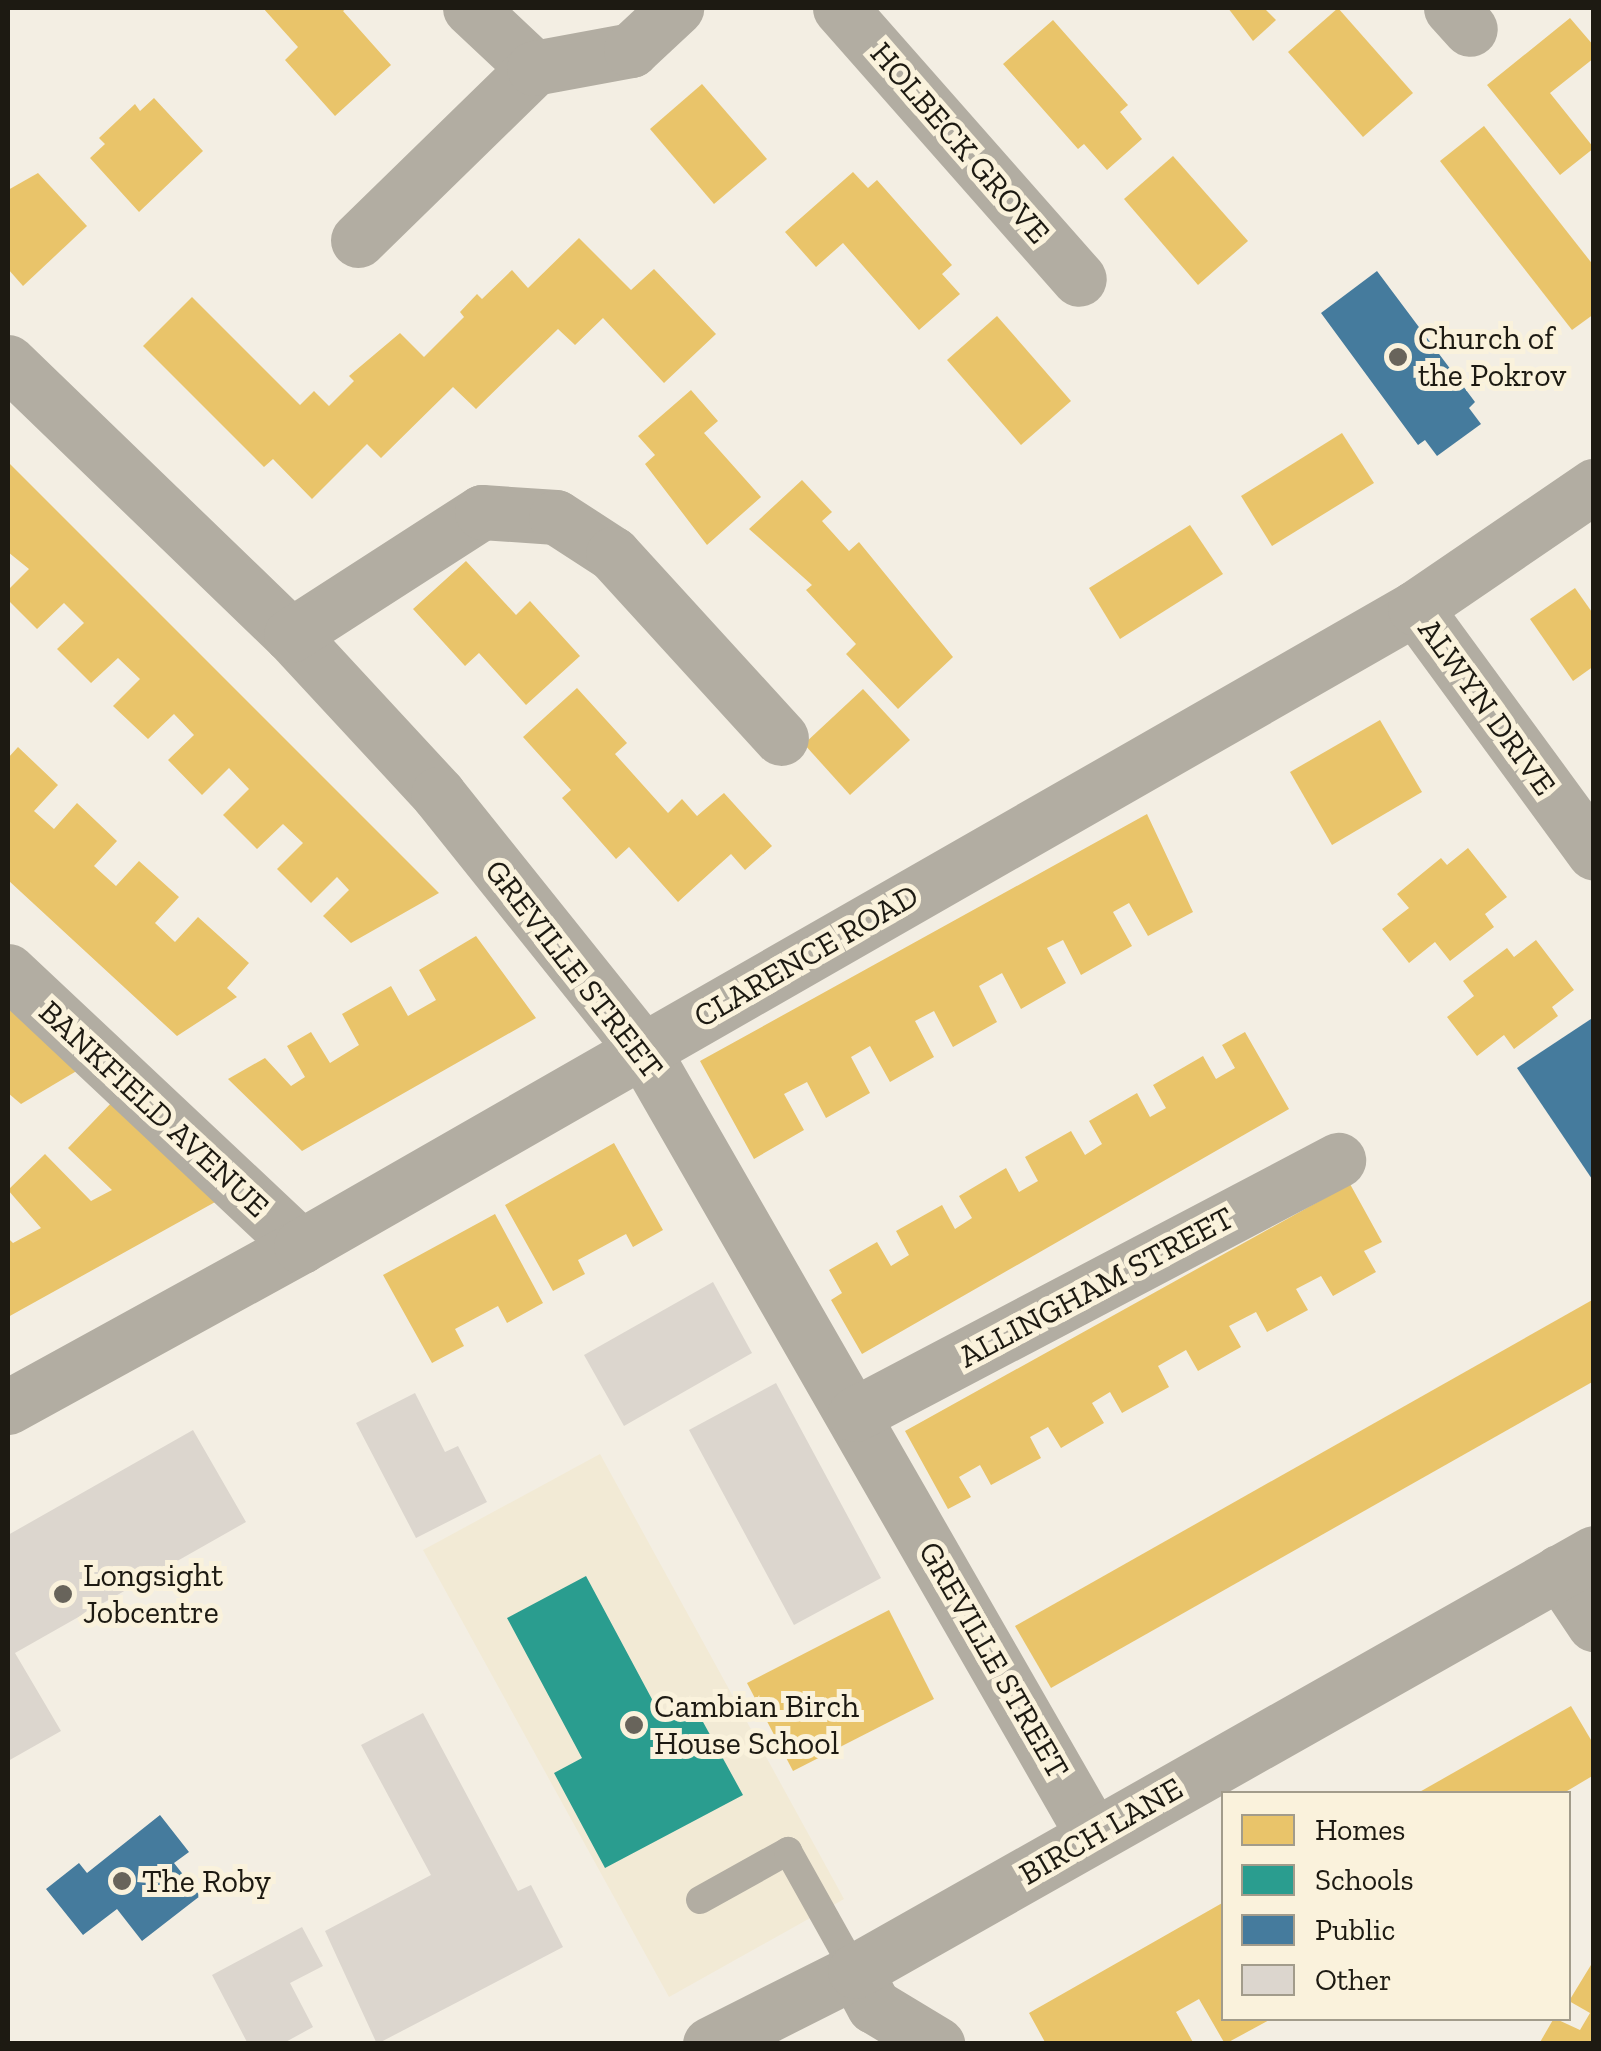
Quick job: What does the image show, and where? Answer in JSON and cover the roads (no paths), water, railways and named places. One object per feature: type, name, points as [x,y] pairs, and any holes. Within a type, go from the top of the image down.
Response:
[{"type":"street","points":[[470,8],[534,68]]},
{"type":"street","points":[[358,240],[534,68],[631,50],[676,8]]},
{"type":"street","name":"HOLBECK GROVE","points":[[840,8],[1079,280]]},
{"type":"street","name":"GREVILLE STREET","points":[[8,362],[291,635],[438,794],[642,1049],[1093,1836]]},
{"type":"street","name":"CLARENCE ROAD","points":[[8,1407],[301,1246],[1415,608],[1594,486]]},
{"type":"street","points":[[291,635],[482,512],[556,517],[613,554],[722,641],[781,738]]},
{"type":"street","name":"ALWYN DRIVE","points":[[1415,608],[1594,853]]},
{"type":"street","name":"BANKFIELD AVENUE","points":[[8,971],[301,1246]]},
{"type":"street","name":"ALLINGHAM STREET","points":[[854,1414],[1338,1160]]},
{"type":"street","points":[[1576,1563],[1594,1624]]},
{"type":"street","name":"BIRCH LANE","points":[[710,2044],[855,1970],[1576,1563]]},
{"type":"street","points":[[855,1970],[874,2006],[938,2044]]},
{"type":"lane","points":[[700,1900],[788,1851],[855,1970]]},
{"type":"place","name":"Church of the Pokrov","points":[[1398,357]]},
{"type":"place","name":"Longsight Jobcentre","points":[[63,1594]]},
{"type":"place","name":"Cambian Birch House School","points":[[634,1725]]},
{"type":"place","name":"The Roby","points":[[122,1881]]}]
